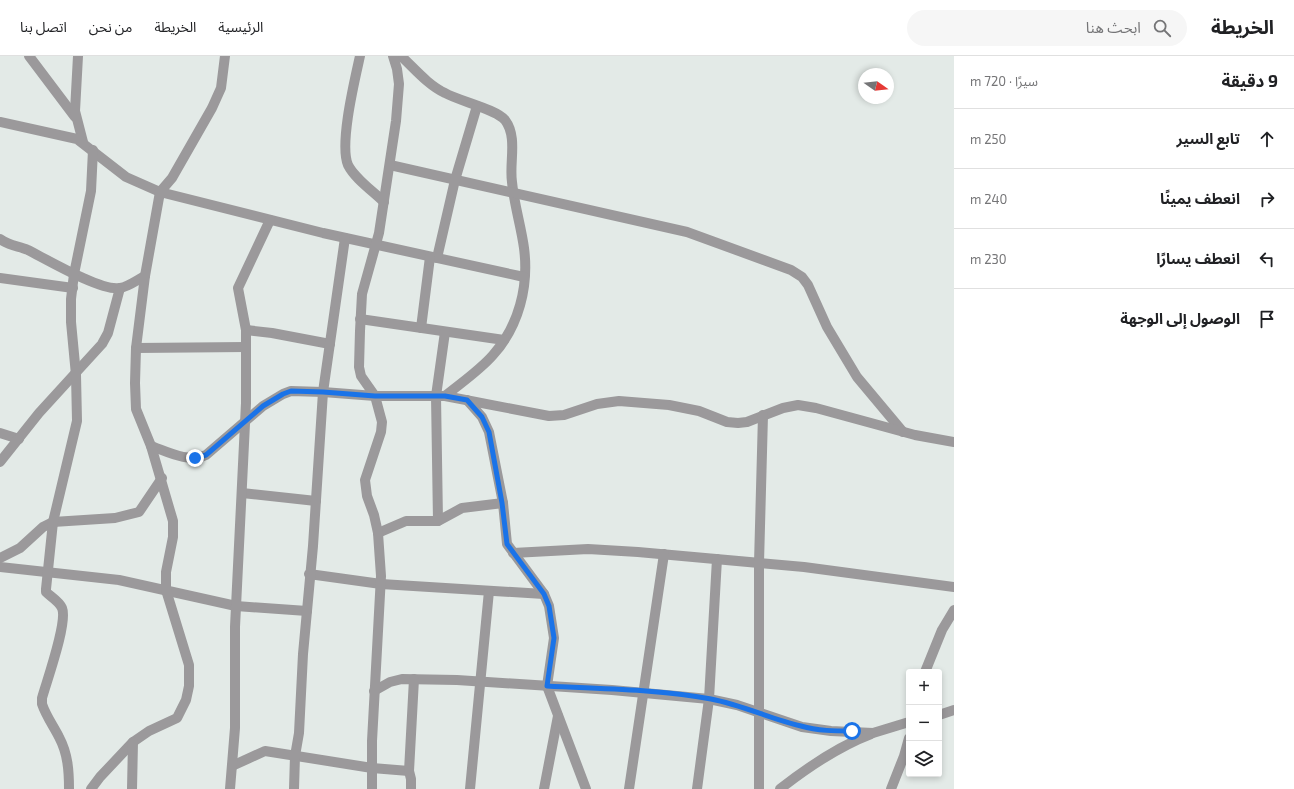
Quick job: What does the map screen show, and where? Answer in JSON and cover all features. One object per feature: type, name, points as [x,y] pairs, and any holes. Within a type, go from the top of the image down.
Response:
[{"type":"street","points":[[29,56],[76,119]]},
{"type":"street","points":[[78,56],[74,106],[76,119],[83,142]]},
{"type":"street","points":[[91,789],[133,742],[177,718],[186,700],[190,676],[188,665],[166,590],[166,572],[173,537],[173,521],[162,478],[136,409],[134,383],[136,348],[145,276],[160,192],[172,178],[212,108],[220,88],[225,56]]},
{"type":"street","points":[[360,56],[350,103],[345,152],[348,164],[353,172],[384,202]]},
{"type":"street","points":[[372,789],[374,691],[381,584],[378,533],[374,515],[366,496],[365,480],[381,432],[382,422],[375,396],[366,386],[359,367],[360,319],[362,294],[375,245],[384,202],[396,121],[399,84],[393,56]]},
{"type":"street","points":[[401,56],[434,87],[444,93],[504,119],[510,128],[513,194],[524,248],[524,277],[520,310],[504,340],[492,356],[441,396]]},
{"type":"street","points":[[421,328],[434,258],[454,180],[477,106]]},
{"type":"street","points":[[0,122],[73,138],[83,142],[126,176],[160,192],[345,238],[524,277]]},
{"type":"street","points":[[69,789],[66,755],[42,704],[42,698],[62,628],[63,615],[60,605],[46,592],[47,573],[53,522],[77,421],[76,375],[71,322],[74,274],[91,191],[92,150]]},
{"type":"street","points":[[390,165],[513,194],[687,232],[791,270],[802,277],[808,285],[827,327],[857,377],[904,432]]},
{"type":"street","points":[[230,789],[232,766],[236,606],[242,493],[246,347],[246,330],[238,288],[270,220]]},
{"type":"street","points":[[294,789],[295,756],[299,733],[323,392],[345,238]]},
{"type":"street","points":[[0,239],[8,244],[28,250],[74,274],[111,288],[120,288],[145,276]]},
{"type":"street","points":[[0,278],[73,288]]},
{"type":"street","points":[[0,462],[39,413],[98,350],[106,338],[120,288]]},
{"type":"street","points":[[360,319],[504,340]]},
{"type":"street","points":[[246,330],[272,333],[330,344]]},
{"type":"street","points":[[438,521],[441,396],[445,332]]},
{"type":"street","points":[[136,348],[246,347]]},
{"type":"street","points":[[151,446],[186,457],[202,457],[263,406],[287,392],[323,392],[375,396],[441,396],[549,416],[564,415],[597,404],[619,401],[669,405],[699,411],[727,422],[738,423],[747,422],[783,408],[808,406],[904,432],[954,442]]},
{"type":"street","points":[[467,400],[482,417],[489,432],[502,503],[506,538],[513,553],[544,594],[553,624],[554,638],[547,686],[586,789]]},
{"type":"street","points":[[759,789],[759,563],[763,415]]},
{"type":"street","points":[[0,433],[19,438]]},
{"type":"street","points":[[0,558],[20,548],[43,527],[53,522],[115,518],[139,512],[162,478]]},
{"type":"street","points":[[242,493],[316,501]]},
{"type":"street","points":[[378,533],[406,521],[438,521],[462,508],[502,503]]},
{"type":"street","points":[[513,553],[588,549],[664,554],[759,563],[954,586]]},
{"type":"street","points":[[629,789],[642,692],[664,554]]},
{"type":"street","points":[[697,789],[709,699],[717,559]]},
{"type":"street","points":[[0,567],[111,579],[236,606],[307,611]]},
{"type":"street","points":[[310,574],[381,584],[544,594]]},
{"type":"street","points":[[470,789],[490,591]]},
{"type":"street","points":[[926,669],[942,630],[954,610]]},
{"type":"street","points":[[374,691],[396,680],[414,679],[642,692],[709,699],[759,712],[812,729],[873,733]]},
{"type":"street","points":[[411,789],[409,771],[414,679]]},
{"type":"street","points":[[942,714],[954,710]]},
{"type":"street","points":[[544,789],[558,716]]},
{"type":"street","points":[[780,789],[823,758],[847,744],[873,733],[906,723]]},
{"type":"street","points":[[891,789],[908,741]]},
{"type":"street","points":[[132,789],[133,742]]},
{"type":"street","points":[[232,766],[262,752],[372,768],[409,771]]},
{"type":"route","points":[[195,458],[206,455],[238,425],[263,406],[291,391],[375,396],[445,396],[467,400],[482,417],[489,432],[502,503],[507,544],[544,594],[549,606],[554,638],[547,686],[677,695],[709,699],[737,705],[802,727],[830,731],[852,731]]}]
